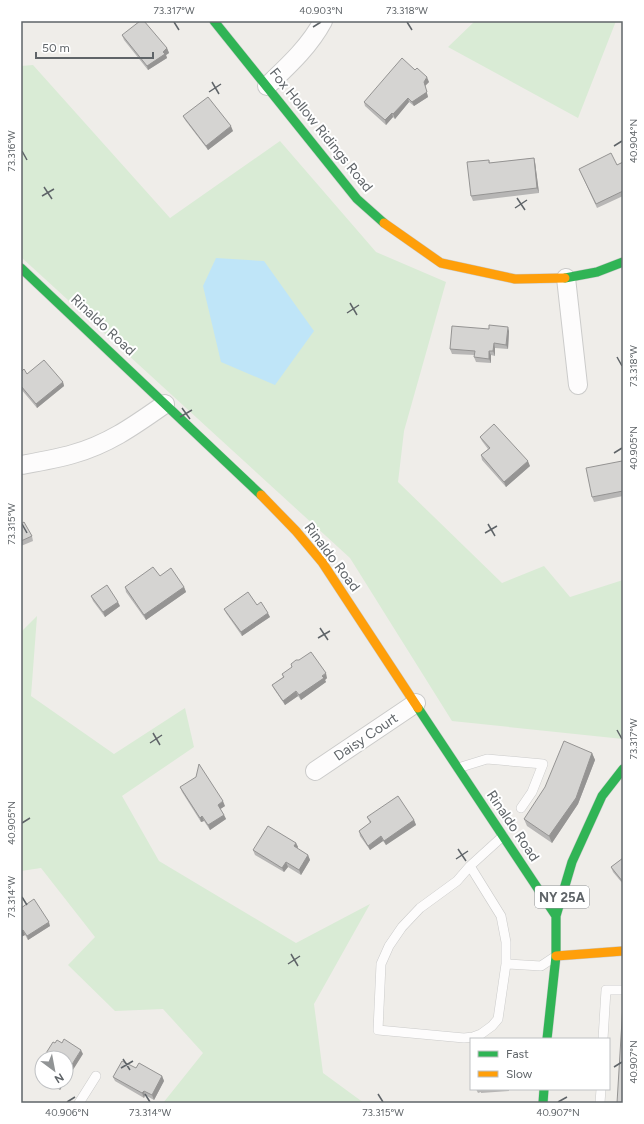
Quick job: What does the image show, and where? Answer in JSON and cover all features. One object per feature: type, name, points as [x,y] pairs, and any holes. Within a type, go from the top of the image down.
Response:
[{"type":"street","name":"Fox Hollow Ridings Road","points":[[214,21],[357,199],[389,227],[441,263],[515,279],[566,278],[597,272],[623,262]]},
{"type":"street","points":[[267,86],[294,61],[315,36],[323,21]]},
{"type":"street","name":"Rinaldo Road","points":[[21,268],[256,490],[296,531],[322,562],[556,916]]},
{"type":"street","points":[[566,278],[578,385]]},
{"type":"street","points":[[21,465],[72,455],[101,444],[128,430],[165,404]]},
{"type":"street","name":"Daisy Court","points":[[315,771],[416,703]]},
{"type":"street","name":"NY 25A","points":[[548,1038],[556,956],[556,916],[572,862],[602,796],[623,769]]},
{"type":"street","points":[[556,956],[623,951]]},
{"type":"street","points":[[543,1103],[544,1090]]},
{"type":"lane","points":[[458,768],[487,759],[543,764],[532,792],[521,808]]},
{"type":"lane","points":[[470,866],[501,916],[506,942],[506,964],[498,1019],[492,1026],[481,1034],[464,1038],[378,1030],[382,964],[389,946],[402,927],[420,908],[457,881],[470,866],[503,836]]},
{"type":"lane","points":[[506,964],[541,966],[556,956]]},
{"type":"lane","points":[[604,1038],[606,990],[623,990]]},
{"type":"lane","points":[[79,1103],[96,1076]]},
{"type":"lane","points":[[600,1103],[601,1090]]},
{"type":"green space","points":[[475,21],[616,21],[578,118],[448,47]]},
{"type":"green space","points":[[33,65],[170,218],[280,141],[376,252],[446,282],[404,431],[398,482],[502,583],[544,566],[570,597],[623,580],[623,739],[452,721],[350,558],[21,257],[21,66]]},
{"type":"green space","points":[[37,616],[31,696],[114,754],[185,708],[194,747],[122,796],[159,861],[296,943],[370,904],[314,1004],[323,1073],[364,1103],[163,1103],[203,1053],[163,1009],[115,1011],[68,965],[95,937],[41,868],[21,871],[21,632]]},
{"type":"water","points":[[216,258],[264,261],[314,331],[275,385],[221,362],[203,286]]},
{"type":"building","points":[[140,21],[144,21],[167,48],[163,52],[165,54],[147,66],[122,35]]},
{"type":"building","points":[[402,58],[415,70],[417,68],[427,77],[424,82],[427,92],[412,102],[408,98],[385,120],[364,102]]},
{"type":"building","points":[[208,97],[231,126],[206,146],[183,116]]},
{"type":"building","points":[[611,153],[617,165],[623,162],[623,191],[596,204],[579,169]]},
{"type":"building","points":[[534,158],[537,188],[471,196],[467,162],[489,160],[489,163]]},
{"type":"building","points":[[489,325],[508,327],[506,345],[494,343],[493,351],[489,351],[489,359],[474,357],[475,351],[450,349],[452,326],[489,329]]},
{"type":"building","points":[[44,360],[63,382],[36,404],[21,386],[21,372],[24,369],[27,374]]},
{"type":"building","points":[[494,424],[528,461],[504,482],[481,455],[490,448],[480,437]]},
{"type":"building","points":[[622,461],[623,491],[592,497],[586,468]]},
{"type":"building","points":[[24,522],[32,536],[21,541],[21,524]]},
{"type":"building","points":[[153,567],[160,576],[171,568],[184,587],[144,615],[125,587]]},
{"type":"building","points":[[107,585],[118,602],[103,612],[91,596]]},
{"type":"building","points":[[248,592],[257,605],[261,602],[268,613],[241,632],[224,609]]},
{"type":"building","points":[[311,652],[326,673],[322,676],[324,678],[299,695],[296,691],[283,701],[272,685],[284,677],[282,674],[292,667],[291,664]]},
{"type":"building","points":[[564,741],[592,753],[576,798],[549,836],[524,819],[545,787]]},
{"type":"building","points":[[199,764],[223,801],[218,805],[224,815],[208,825],[202,816],[200,818],[180,787],[196,777]]},
{"type":"building","points":[[398,796],[414,820],[384,841],[381,836],[368,846],[359,831],[371,822],[367,817]]},
{"type":"building","points":[[268,826],[296,843],[294,846],[308,855],[299,870],[286,862],[282,868],[253,850]]},
{"type":"building","points":[[623,858],[623,882],[611,867]]},
{"type":"building","points":[[34,899],[49,922],[27,936],[23,930],[21,931],[21,908]]},
{"type":"building","points":[[623,1004],[623,1103],[617,1103]]},
{"type":"building","points":[[64,1039],[81,1050],[74,1061],[74,1050],[48,1050],[53,1042],[55,1043],[57,1040],[62,1043]]},
{"type":"building","points":[[122,1061],[136,1068],[139,1063],[162,1076],[152,1095],[144,1091],[142,1093],[113,1077]]},
{"type":"traffic: fast","points":[[214,21],[357,199],[384,223]]},
{"type":"traffic: fast","points":[[565,278],[597,272],[623,262]]},
{"type":"traffic: fast","points":[[21,268],[261,495]]},
{"type":"traffic: fast","points":[[418,708],[556,916]]},
{"type":"traffic: fast","points":[[547,1038],[556,956],[556,916],[572,862],[602,796],[623,769]]},
{"type":"traffic: fast","points":[[543,1103],[544,1090]]},
{"type":"traffic: slow","points":[[384,223],[441,263],[515,279],[565,278]]},
{"type":"traffic: slow","points":[[261,495],[296,531],[322,562],[418,708]]},
{"type":"traffic: slow","points":[[556,956],[623,951]]}]
